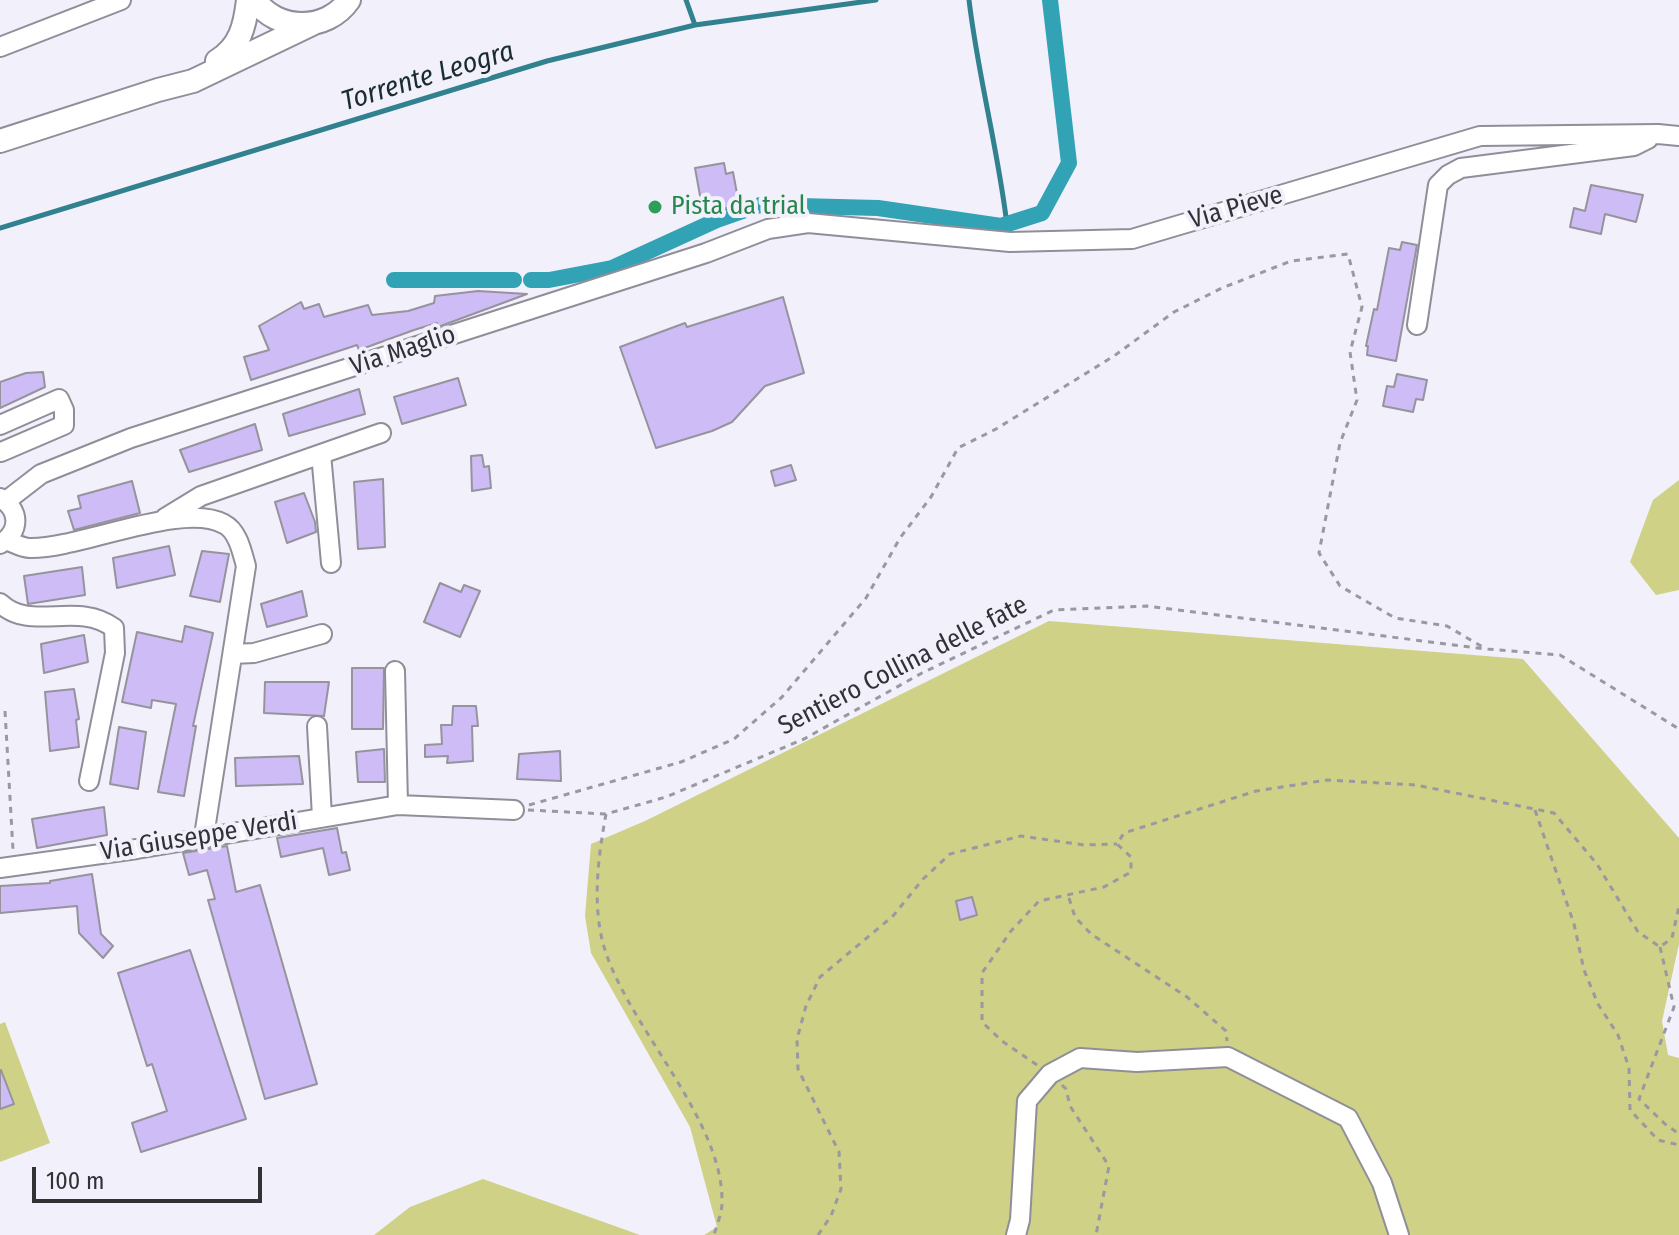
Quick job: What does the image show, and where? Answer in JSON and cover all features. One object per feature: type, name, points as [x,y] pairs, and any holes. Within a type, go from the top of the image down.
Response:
[{"type":"main road","points":[[158,90],[227,55],[238,42],[246,20],[248,0]]},
{"type":"main road","points":[[255,0],[275,18],[293,24],[312,24]]},
{"type":"main road","points":[[0,141],[193,81],[329,18],[349,0]]},
{"type":"street","points":[[0,47],[114,3]]},
{"type":"street","name":"Via Pieve","points":[[1417,325],[1431,243],[1434,200],[1438,185],[1448,175],[1461,168],[1634,146],[1658,134]]},
{"type":"street","name":"Via Pieve","points":[[808,223],[1010,242],[1132,239],[1480,136],[1679,136]]},
{"type":"street","name":"Via Maglio","points":[[3,500],[41,474],[131,438],[706,253],[768,229],[808,223]]},
{"type":"street","points":[[0,425],[59,399],[64,410],[64,425],[1,452]]},
{"type":"street","points":[[153,524],[201,496],[381,433]]},
{"type":"street","points":[[321,454],[331,563]]},
{"type":"street","points":[[3,500],[11,506],[16,521],[15,528],[3,542],[26,549],[199,516],[226,524],[240,543],[246,566],[204,836]]},
{"type":"street","points":[[0,603],[21,616],[77,615],[100,618],[114,628],[115,653],[89,781]]},
{"type":"street","points":[[233,654],[254,653],[322,634]]},
{"type":"street","points":[[395,671],[398,805]]},
{"type":"street","points":[[317,726],[322,817]]},
{"type":"street","name":"Via Giuseppe Verdi","points":[[7,867],[137,849],[398,805],[514,810]]},
{"type":"street","points":[[1016,1235],[1020,1220],[1027,1101],[1050,1074],[1080,1058],[1137,1062],[1228,1057],[1348,1118],[1382,1183],[1399,1235]]},
{"type":"path","points":[[514,810],[681,762],[734,739],[782,697],[866,598],[900,538],[931,497],[958,448],[996,429],[1114,356],[1174,312],[1222,288],[1291,261],[1348,254],[1362,307],[1350,352],[1357,400],[1340,443],[1319,553],[1340,586],[1395,618],[1447,626],[1486,649]]},
{"type":"path","name":"Sentiero Collina delle fate","points":[[514,810],[606,814],[666,797],[804,739],[922,673],[1054,610],[1147,606],[1486,649],[1560,655],[1679,729]]},
{"type":"path","points":[[5,711],[7,867]]},
{"type":"path","points":[[1117,844],[1124,833],[1256,791],[1327,780],[1416,785],[1554,813],[1597,864],[1638,932],[1660,947],[1674,1007],[1639,1099],[1679,1134]]},
{"type":"path","points":[[1535,810],[1574,924],[1584,970],[1598,1004],[1618,1035],[1629,1068],[1630,1110],[1658,1140],[1679,1145]]},
{"type":"path","points":[[606,814],[599,854],[599,917],[606,953],[715,1156],[723,1201],[714,1235]]},
{"type":"path","points":[[818,1235],[831,1216],[841,1189],[839,1152],[798,1069],[797,1039],[806,1006],[820,977],[893,916],[923,879],[950,854],[1021,836],[1084,845],[1117,844],[1131,857],[1131,872],[1104,887],[1039,901],[1011,931],[982,973],[982,1022],[1066,1089],[1070,1106],[1109,1166],[1096,1235]]},
{"type":"path","points":[[1068,897],[1075,917],[1091,934],[1187,997],[1226,1031],[1228,1057]]},
{"type":"path","points":[[1660,947],[1672,938],[1679,906]]},
{"type":"green space","points":[[1679,480],[1679,590],[1656,595],[1630,562],[1653,500]]},
{"type":"green space","points":[[1049,621],[1523,659],[1679,838],[1679,944],[1662,1021],[1668,1055],[1679,1058],[1679,1235],[704,1235],[717,1227],[690,1127],[591,953],[585,916],[591,844],[645,821]]},
{"type":"green space","points":[[5,1022],[50,1143],[0,1162],[0,1024]]},
{"type":"green space","points":[[483,1179],[640,1235],[374,1235],[410,1207]]},
{"type":"building","points":[[724,163],[726,174],[733,172],[738,199],[731,200],[732,207],[703,212],[695,168]]},
{"type":"building","points":[[1591,185],[1643,195],[1636,222],[1605,214],[1601,234],[1570,227],[1574,208],[1585,211]]},
{"type":"building","points":[[1402,242],[1417,245],[1396,361],[1367,355],[1366,346],[1374,309],[1377,310],[1389,248],[1400,250]]},
{"type":"building","points":[[478,291],[527,294],[438,327],[437,323],[359,350],[357,345],[251,380],[244,357],[269,350],[259,326],[301,302],[304,309],[319,304],[324,317],[368,305],[372,315],[408,311],[434,303],[435,296]]},
{"type":"building","points":[[783,297],[804,373],[765,386],[732,422],[656,448],[620,347],[685,323],[687,327]]},
{"type":"building","points":[[43,372],[45,387],[0,408],[0,382],[26,373]]},
{"type":"building","points":[[1397,374],[1427,380],[1423,400],[1416,399],[1413,412],[1383,406],[1387,386],[1394,387]]},
{"type":"building","points":[[458,378],[466,405],[402,424],[394,397]]},
{"type":"building","points":[[359,389],[365,414],[289,436],[283,414]]},
{"type":"building","points":[[255,424],[262,450],[189,472],[180,450]]},
{"type":"building","points":[[482,455],[484,467],[489,466],[491,488],[472,491],[471,456]]},
{"type":"building","points":[[791,465],[796,480],[775,486],[771,471]]},
{"type":"building","points":[[383,479],[385,547],[358,549],[354,482]]},
{"type":"building","points":[[132,481],[140,513],[74,530],[68,511],[81,508],[78,496]]},
{"type":"building","points":[[304,493],[316,532],[287,543],[275,502]]},
{"type":"building","points":[[169,546],[175,575],[117,588],[113,558]]},
{"type":"building","points":[[202,551],[229,554],[220,602],[190,596]]},
{"type":"building","points":[[82,567],[85,595],[28,604],[24,576]]},
{"type":"building","points":[[440,583],[461,592],[464,585],[480,591],[460,637],[424,622]]},
{"type":"building","points":[[302,591],[307,616],[267,627],[261,604]]},
{"type":"building","points":[[185,626],[213,633],[193,726],[196,726],[184,796],[158,792],[176,704],[152,700],[151,708],[122,702],[137,632],[182,642]]},
{"type":"building","points":[[84,635],[88,662],[44,673],[41,644]]},
{"type":"building","points":[[352,668],[384,668],[383,729],[352,729]]},
{"type":"building","points":[[265,682],[329,682],[324,716],[264,713]]},
{"type":"building","points":[[74,689],[79,719],[76,720],[79,747],[50,751],[45,692]]},
{"type":"building","points":[[453,706],[476,706],[478,726],[472,726],[473,761],[447,763],[448,756],[425,757],[425,745],[442,744],[441,725],[452,725]]},
{"type":"building","points":[[119,727],[146,732],[138,789],[110,784]]},
{"type":"building","points":[[384,749],[385,782],[358,782],[356,752]]},
{"type":"building","points":[[560,751],[561,781],[517,779],[519,754]]},
{"type":"building","points":[[299,756],[303,784],[236,786],[235,758]]},
{"type":"building","points":[[104,807],[107,835],[37,848],[32,819]]},
{"type":"building","points":[[337,828],[342,853],[346,852],[350,870],[329,875],[323,848],[281,857],[277,838]]},
{"type":"building","points":[[227,846],[236,892],[260,885],[317,1084],[265,1099],[208,900],[215,899],[207,870],[189,875],[183,853]]},
{"type":"building","points":[[92,874],[101,934],[113,946],[103,958],[79,933],[77,906],[0,913],[0,886],[50,883]]},
{"type":"building","points":[[972,897],[977,915],[960,920],[956,901]]},
{"type":"building","points":[[190,950],[246,1119],[141,1152],[132,1123],[167,1111],[152,1064],[147,1066],[118,973]]},
{"type":"building","points":[[0,1071],[14,1104],[0,1109]]},
{"type":"waterway","points":[[686,0],[695,25]]},
{"type":"waterway","name":"Torrente Leogra","points":[[0,228],[547,61],[695,25],[876,0]]},
{"type":"waterway","points":[[969,0],[1007,225]]},
{"type":"waterway","points":[[531,280],[549,280],[612,268],[717,220],[760,205],[878,208],[1001,226],[1042,213],[1069,163],[1050,0]]},
{"type":"waterway","points":[[394,280],[514,280]]},
{"type":"place","name":"Pista da trial","points":[[655,207]]}]
